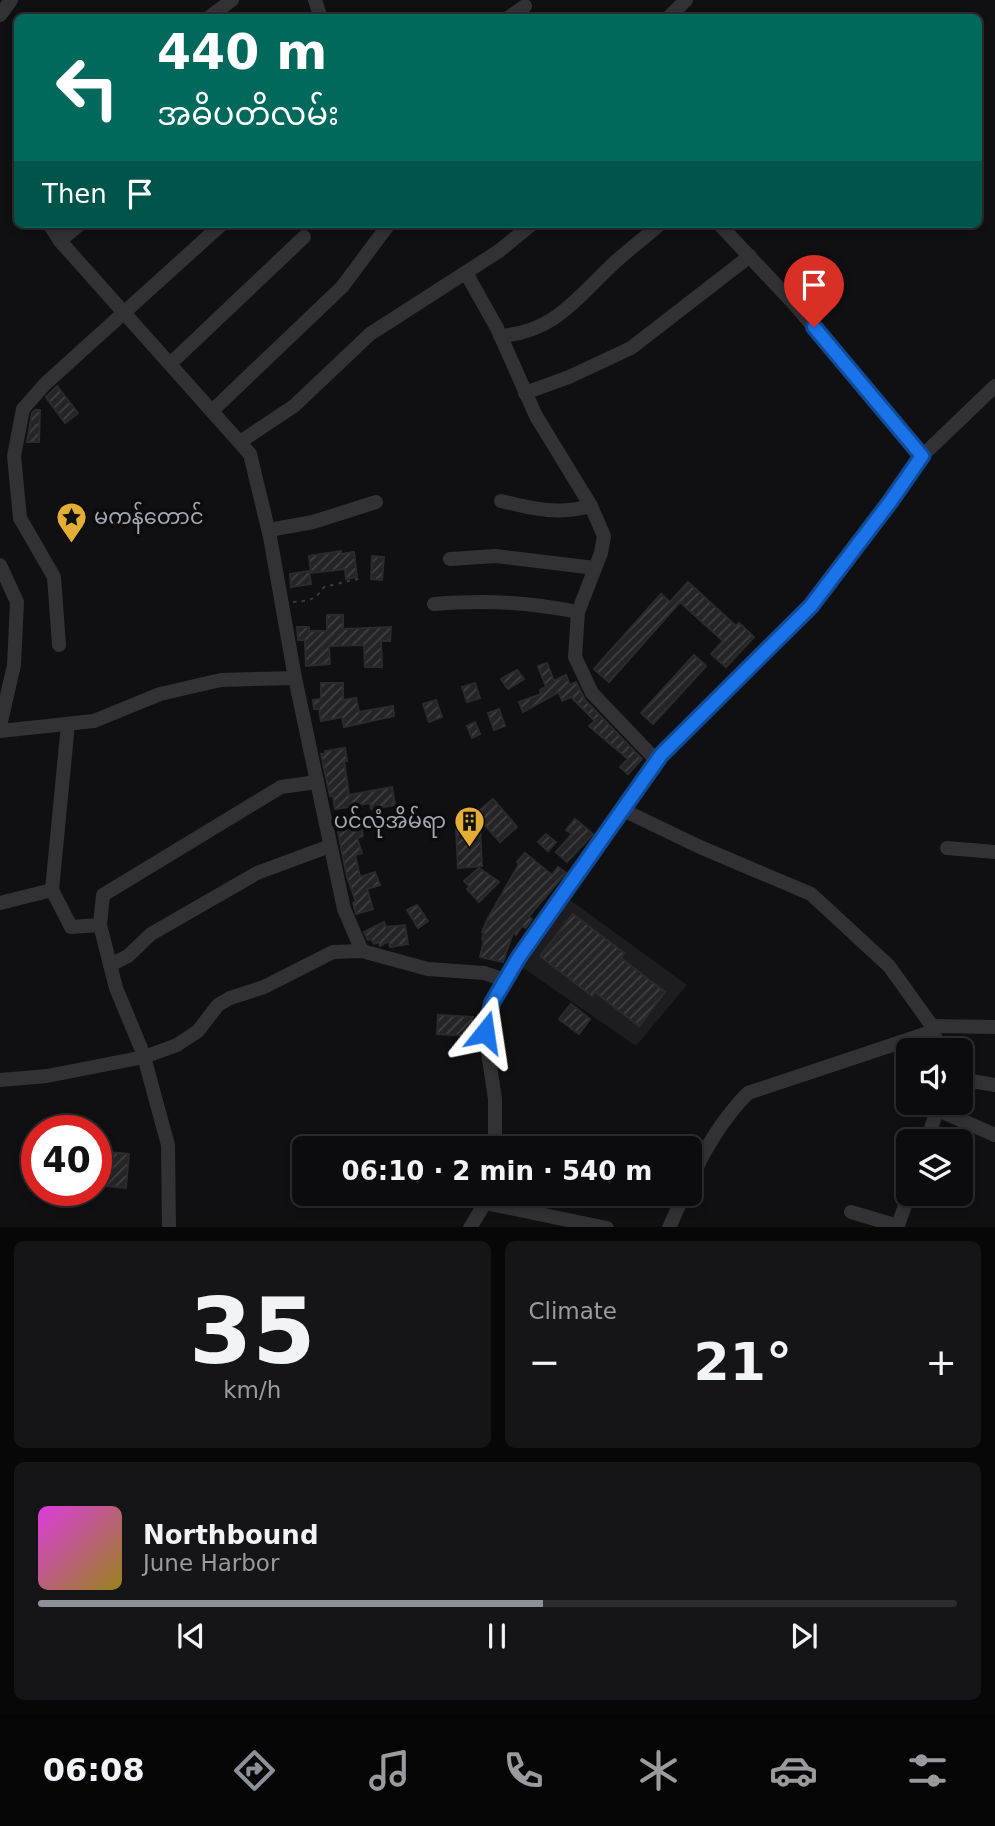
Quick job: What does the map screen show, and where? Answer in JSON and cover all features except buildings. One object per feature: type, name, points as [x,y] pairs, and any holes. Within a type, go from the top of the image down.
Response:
[{"type":"street","points":[[0,15],[11,0]]},
{"type":"street","points":[[213,14],[232,0]]},
{"type":"street","points":[[672,14],[686,0]]},
{"type":"street","points":[[52,228],[60,241],[250,454],[269,530],[295,678],[344,909],[362,951]]},
{"type":"street","points":[[60,241],[75,228]]},
{"type":"street","points":[[59,645],[54,577],[20,518],[14,456],[23,409],[45,384],[218,228]]},
{"type":"street","points":[[212,411],[342,287],[386,228]]},
{"type":"street","points":[[240,442],[294,406],[370,334],[499,251],[527,228]]},
{"type":"street","points":[[500,336],[522,334],[570,308],[612,265],[656,228]]},
{"type":"street","points":[[723,228],[796,306],[922,456]]},
{"type":"street","points":[[170,364],[304,237]]},
{"type":"street","points":[[526,393],[569,377],[631,348],[750,257]]},
{"type":"street","points":[[466,273],[500,336],[536,416],[591,506],[604,536],[601,553],[578,612],[575,657],[592,693],[657,761]]},
{"type":"street","points":[[495,1136],[495,1099],[485,1032],[492,1003],[505,980],[657,761],[811,606],[922,456],[995,386]]},
{"type":"street","points":[[501,501],[541,511],[566,512],[591,506]]},
{"type":"street","points":[[269,530],[313,522],[376,502]]},
{"type":"street","points":[[450,559],[496,556],[595,568]]},
{"type":"street","points":[[0,565],[17,602],[14,665],[0,728],[94,721],[160,694],[221,680],[295,678]]},
{"type":"street","points":[[434,604],[508,601],[578,612]]},
{"type":"street","points":[[68,724],[52,890],[71,927],[100,925]]},
{"type":"street","points":[[169,1227],[168,1144],[144,1057],[116,988],[100,925],[103,895],[281,787],[317,782]]},
{"type":"street","points":[[622,810],[700,847],[811,894],[889,966],[933,1028],[936,1038]]},
{"type":"street","points":[[110,965],[128,956],[151,934],[257,873],[330,846]]},
{"type":"street","points":[[947,848],[995,852]]},
{"type":"street","points":[[0,903],[52,890]]},
{"type":"street","points":[[0,1080],[47,1076],[144,1057],[177,1045],[198,1031],[218,1005],[230,998],[264,987],[333,952],[362,951],[428,969],[484,973],[505,980]]},
{"type":"street","points":[[702,1158],[738,1103],[748,1093],[933,1028],[995,1027]]},
{"type":"street","points":[[973,1081],[995,1084]]},
{"type":"street","points":[[956,1115],[995,1135]]},
{"type":"street","points":[[470,1227],[482,1206]]},
{"type":"street","points":[[519,1206],[607,1227]]},
{"type":"street","points":[[669,1227],[679,1206]]},
{"type":"street","points":[[851,1212],[897,1227],[905,1206]]},
{"type":"path","points":[[282,602],[310,601],[317,597],[324,587],[362,578]]},
{"type":"shaded area","points":[[570,900],[687,985],[636,1046],[523,968]]},
{"type":"place","name":"မကန်တောင်","points":[[71,544]]},
{"type":"place","name":"ပင်လုံအိမ်ရာ","points":[[469,848]]},
{"type":"route","points":[[485,1032],[492,1003],[519,957],[661,755],[811,606],[922,456],[814,327]]}]
